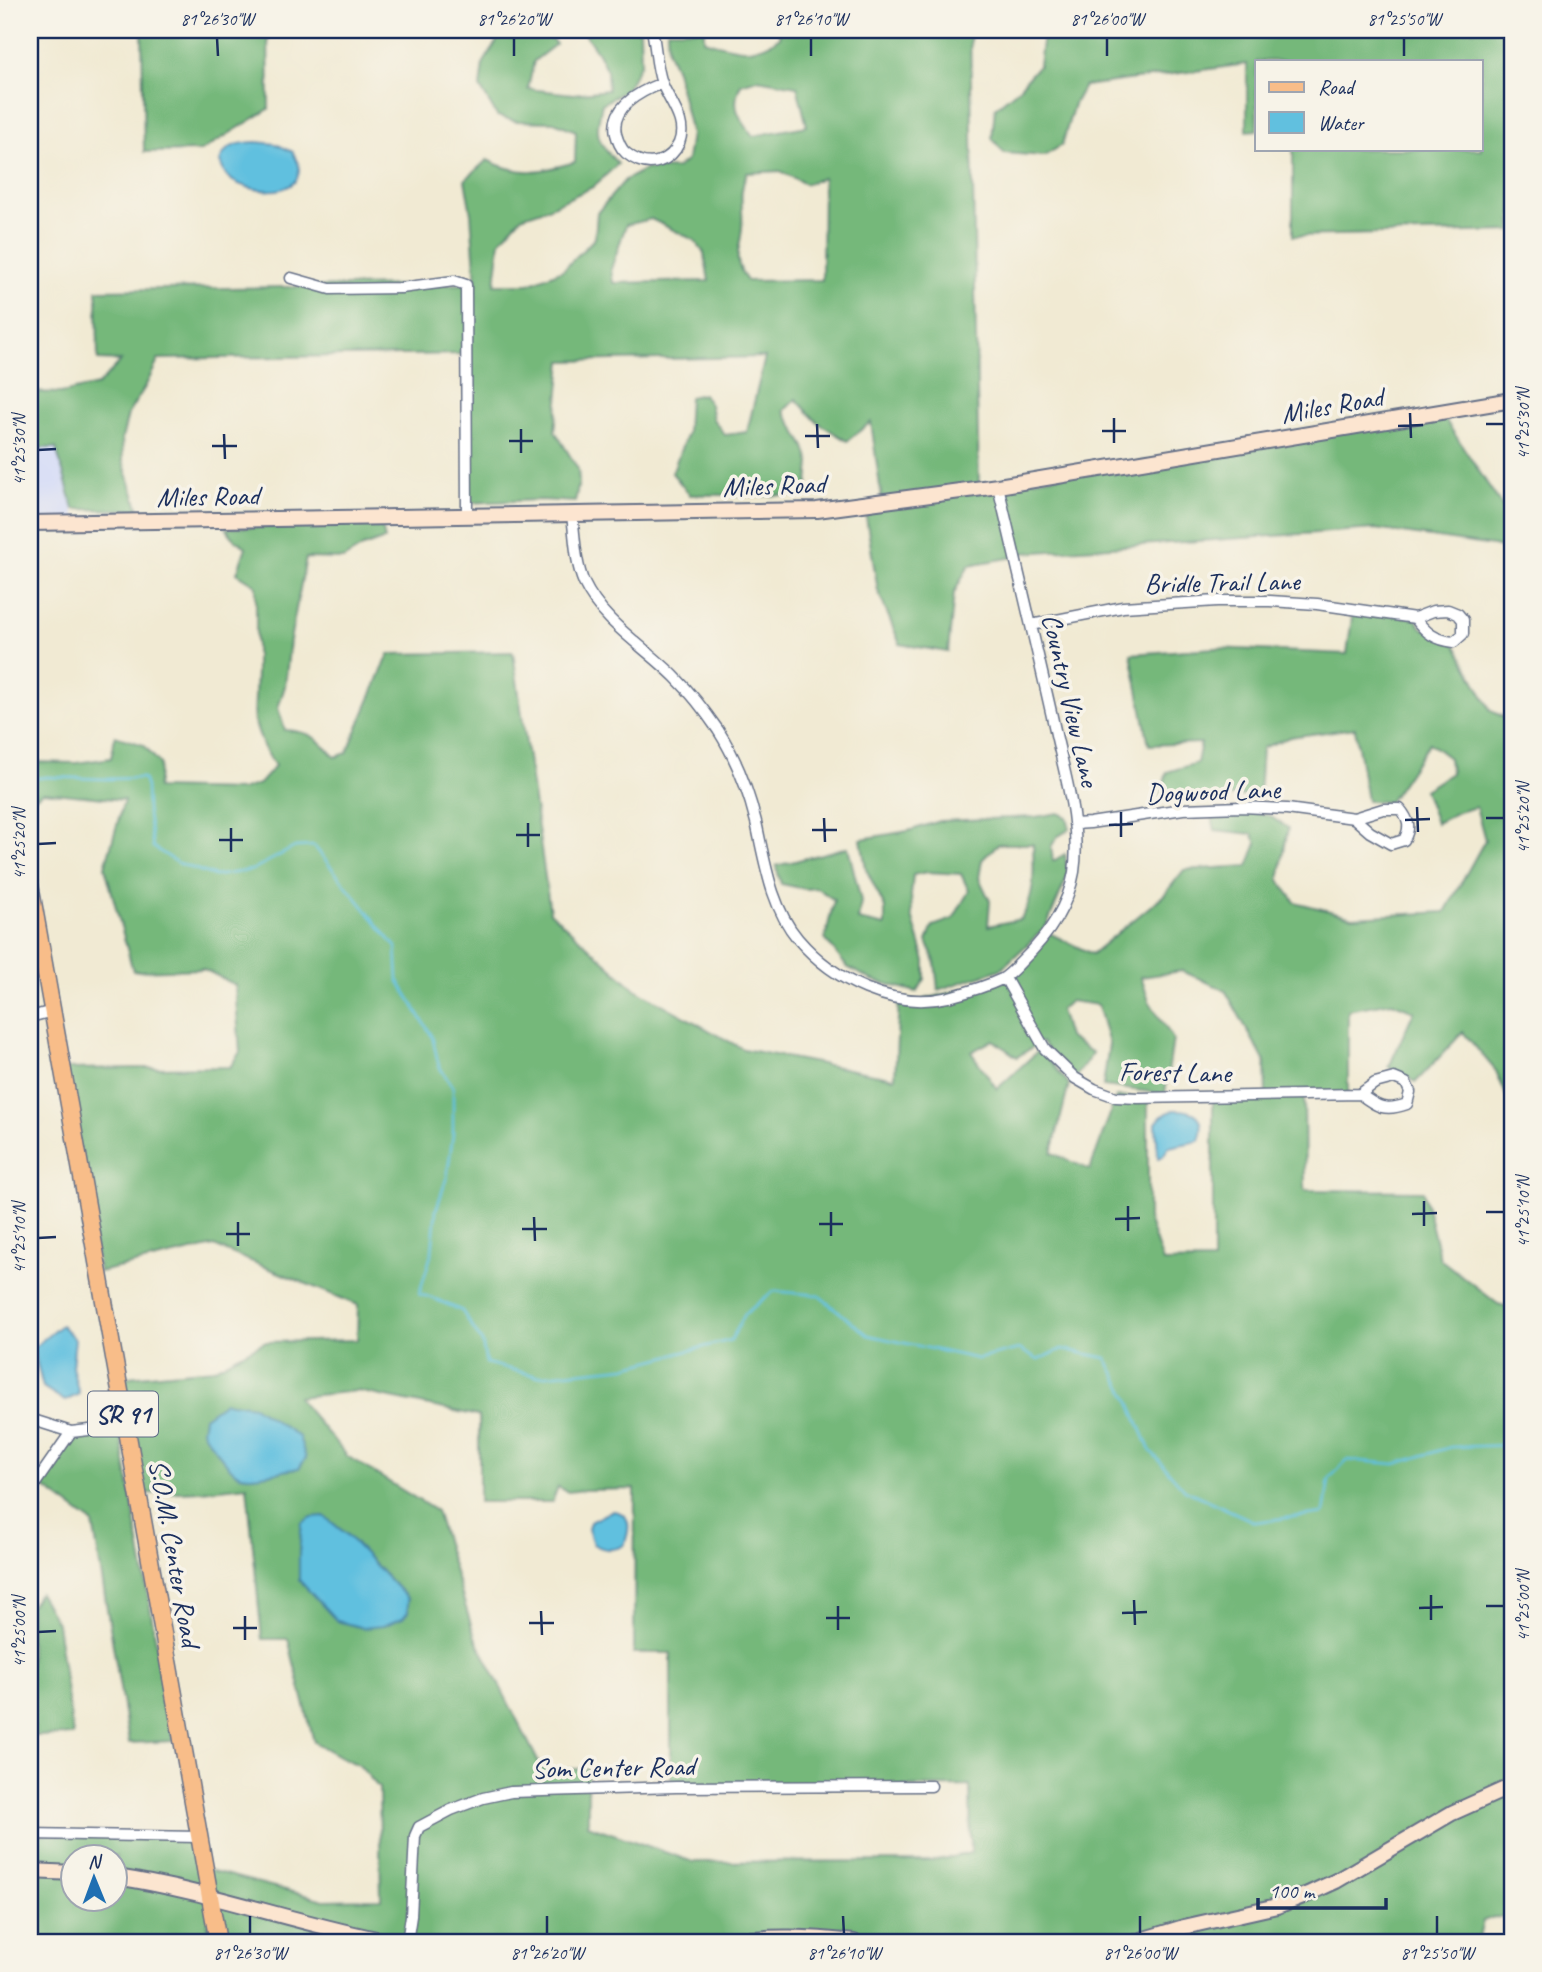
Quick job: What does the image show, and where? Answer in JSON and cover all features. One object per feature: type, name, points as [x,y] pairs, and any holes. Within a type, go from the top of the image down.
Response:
[{"type":"main road","name":"Miles Road","points":[[30,523],[817,510],[998,486],[1512,400]]},
{"type":"main road","name":"S.O.M. Center Road","points":[[30,885],[218,1942]]},
{"type":"main road","points":[[1135,1942],[1184,1927],[1277,1906],[1308,1894],[1336,1881],[1452,1814],[1512,1786]]},
{"type":"main road","points":[[30,1871],[60,1872]]},
{"type":"main road","points":[[130,1880],[172,1887],[391,1942]]},
{"type":"main road","points":[[727,1942],[779,1936],[853,1942]]},
{"type":"street","points":[[652,30],[662,83],[678,115],[681,137],[670,156],[648,164],[636,160],[622,150],[615,131],[615,122],[619,113],[637,94],[662,83]]},
{"type":"street","points":[[291,278],[330,289],[401,288],[454,281],[467,285],[467,516]]},
{"type":"street","name":"Country View Lane","points":[[572,515],[583,580],[596,605],[674,676],[698,703],[721,735],[736,763],[755,819],[768,875],[780,909],[796,937],[816,958],[838,975],[890,997],[918,1001],[948,997],[1004,978],[1028,956],[1048,932],[1065,902],[1074,872],[1075,824],[998,486]]},
{"type":"street","name":"Bridle Trail Lane","points":[[1031,625],[1123,607],[1168,603],[1270,601],[1317,604],[1415,618],[1433,611],[1448,610],[1458,614],[1463,620],[1463,634],[1454,642],[1442,641],[1431,636],[1415,618]]},
{"type":"street","name":"Dogwood Lane","points":[[1075,824],[1183,809],[1287,809],[1354,818],[1382,809],[1400,809],[1408,819],[1410,830],[1405,840],[1391,844],[1370,832],[1354,818]]},
{"type":"street","name":"Forest Lane","points":[[1004,978],[1045,1049],[1075,1078],[1116,1097],[1360,1094],[1375,1083],[1394,1078],[1406,1083],[1410,1092],[1407,1104],[1395,1108],[1376,1106],[1360,1094]]},
{"type":"street","points":[[30,1017],[52,1011]]},
{"type":"street","points":[[30,1419],[71,1432],[125,1426]]},
{"type":"street","points":[[30,1491],[71,1432]]},
{"type":"street","name":"Som Center Road","points":[[407,1942],[415,1836],[419,1827],[451,1810],[483,1798],[532,1790],[931,1786]]},
{"type":"street","points":[[30,1834],[199,1837]]},
{"type":"shaded area","points":[[56,447],[77,522],[30,523],[30,448]]},
{"type":"green space","points":[[142,30],[268,30],[269,109],[201,151],[144,152]]},
{"type":"green space","points":[[582,30],[640,30],[641,63],[626,90],[602,104],[598,123],[601,142],[618,164],[593,187],[521,217],[500,241],[495,284],[529,284],[563,270],[595,238],[597,213],[625,180],[646,169],[677,168],[687,160],[691,134],[676,70],[668,52],[667,30],[704,30],[704,40],[724,46],[752,49],[762,47],[780,37],[778,30],[1036,30],[970,31],[979,489],[1440,412],[1502,506],[1512,507],[1512,551],[1375,529],[1022,553],[1013,545],[1015,557],[969,565],[954,593],[948,652],[900,644],[878,591],[866,517],[882,501],[871,422],[847,441],[817,422],[796,399],[784,411],[805,447],[810,463],[807,494],[690,495],[672,473],[687,433],[689,397],[703,394],[710,405],[713,419],[725,435],[747,432],[765,357],[562,361],[555,431],[578,469],[579,482],[575,502],[541,500],[467,503],[466,354],[159,359],[128,414],[122,439],[123,461],[139,510],[74,509],[56,448],[30,448],[30,392],[61,393],[98,385],[121,361],[98,360],[97,290],[476,284],[471,213],[465,180],[487,160],[521,171],[575,162],[576,131],[554,122],[516,121],[497,116],[480,87],[483,64],[501,34],[545,32],[556,44],[534,61],[528,89],[573,94],[608,90],[607,71]],"holes":[[[757,79],[797,86],[807,126],[753,136],[740,117],[736,99],[741,84]],[[780,171],[805,184],[823,178],[822,280],[747,281],[738,260],[742,228],[742,188],[747,173]],[[651,219],[694,240],[704,253],[709,281],[613,283],[611,269],[626,225]]]},
{"type":"green space","points":[[1039,30],[1512,30],[1512,231],[1293,236],[1293,150],[1482,150],[1482,60],[1255,60],[1255,130],[1247,131],[1247,64],[1084,86],[1074,104],[1062,145],[1044,156],[1004,153],[992,138],[995,108],[1017,90],[1039,65],[1043,35]]},
{"type":"green space","points":[[381,523],[385,539],[363,547],[343,559],[306,558],[290,640],[285,686],[278,708],[285,730],[302,732],[313,737],[335,757],[347,753],[389,654],[513,652],[550,912],[635,989],[743,1049],[895,1078],[899,998],[918,1001],[1004,978],[1047,932],[1092,954],[1164,895],[1184,870],[1248,866],[1257,843],[1252,834],[1215,830],[1211,814],[1238,810],[1268,815],[1288,828],[1279,880],[1295,902],[1353,917],[1445,912],[1485,840],[1476,807],[1436,823],[1424,790],[1451,773],[1449,758],[1429,743],[1389,802],[1367,801],[1355,728],[1290,737],[1262,748],[1259,795],[1160,799],[1167,772],[1197,763],[1201,743],[1149,745],[1131,654],[1215,648],[1347,654],[1353,610],[1415,618],[1422,628],[1454,642],[1491,711],[1512,721],[1512,1109],[1496,1071],[1463,1032],[1416,1082],[1389,1067],[1414,1011],[1392,1002],[1348,1010],[1348,1094],[1304,1096],[1305,1190],[1423,1191],[1440,1259],[1498,1304],[1512,1308],[1512,1918],[1494,1917],[1483,1921],[1479,1938],[1487,1942],[218,1942],[207,1924],[208,1942],[30,1942],[30,1834],[199,1837],[205,1869],[324,1900],[381,1899],[379,1788],[359,1765],[314,1742],[288,1639],[262,1639],[247,1486],[138,1494],[118,1378],[213,1369],[264,1342],[357,1340],[358,1305],[214,1246],[99,1272],[63,1069],[230,1067],[240,1052],[235,985],[204,969],[133,971],[105,867],[124,800],[43,792],[30,801],[30,762],[76,763],[111,758],[115,736],[144,745],[160,764],[157,788],[241,790],[259,784],[275,766],[263,746],[254,720],[256,585],[237,573],[246,547],[234,539],[226,528]],"holes":[[[1182,971],[1225,990],[1265,1062],[1266,1095],[1213,1097],[1213,1261],[1163,1262],[1148,1219],[1148,1098],[1116,1097],[1090,1170],[1052,1153],[1069,1084],[1040,1049],[997,1089],[971,1052],[993,1040],[1017,1057],[1041,1042],[1075,1078],[1093,1053],[1068,1037],[1060,1010],[1070,1001],[1098,1005],[1109,1044],[1103,1086],[1165,1094],[1173,1039],[1149,1001],[1141,977]],[[357,1391],[479,1416],[479,1502],[552,1502],[558,1487],[568,1492],[635,1489],[634,1653],[671,1653],[671,1788],[970,1786],[971,1853],[932,1861],[693,1862],[588,1825],[588,1769],[542,1769],[475,1637],[436,1511],[347,1456],[297,1397]],[[324,1516],[346,1534],[408,1599],[314,1595],[299,1580],[302,1523]]]},
{"type":"green space","points":[[1058,813],[1067,817],[1070,829],[1057,837],[1051,847],[1053,861],[1065,854],[1068,875],[1046,927],[1001,969],[938,990],[935,962],[927,941],[933,926],[953,919],[969,891],[961,874],[927,872],[913,875],[912,916],[925,961],[925,979],[917,992],[872,980],[847,967],[825,939],[834,900],[817,888],[805,889],[781,884],[776,866],[848,847],[861,901],[858,920],[885,926],[885,908],[866,869],[861,839],[908,831],[940,821],[1035,817]],"holes":[[[998,844],[1033,844],[1032,892],[1026,910],[1021,919],[988,926],[990,901],[979,878],[982,860]]]},
{"type":"green space","points":[[119,1426],[173,1741],[129,1743],[93,1523],[37,1482],[71,1432]]},
{"type":"green space","points":[[39,1593],[57,1623],[73,1735],[30,1736],[30,1606]]},
{"type":"water","points":[[239,144],[276,144],[293,152],[299,167],[297,178],[291,185],[281,189],[258,189],[246,187],[227,175],[220,162],[225,151]]},
{"type":"water","points":[[1173,1110],[1188,1111],[1198,1116],[1202,1126],[1199,1141],[1169,1147],[1163,1156],[1158,1158],[1156,1123]]},
{"type":"water","points":[[61,1325],[75,1339],[72,1367],[79,1394],[65,1401],[43,1387],[33,1348]]},
{"type":"water","points":[[225,1402],[253,1406],[299,1437],[306,1458],[299,1468],[251,1476],[234,1471],[202,1431],[204,1417]]},
{"type":"water","points":[[611,1511],[626,1518],[628,1534],[624,1545],[605,1549],[593,1544],[588,1529],[590,1522]]},
{"type":"water","points":[[324,1516],[346,1534],[408,1599],[408,1612],[403,1618],[383,1626],[363,1628],[337,1621],[299,1580],[302,1523],[312,1517]]},
{"type":"waterway","points":[[30,779],[143,778],[153,847],[178,863],[215,876],[252,870],[295,847],[314,846],[396,947],[398,980],[432,1036],[439,1066],[453,1088],[453,1134],[447,1177],[436,1210],[432,1252],[419,1294],[462,1311],[482,1342],[486,1363],[537,1376],[625,1367],[731,1340],[745,1314],[773,1291],[818,1295],[868,1335],[978,1359],[1019,1349],[1038,1360],[1062,1349],[1106,1358],[1128,1398],[1150,1450],[1185,1490],[1255,1522],[1324,1513],[1329,1479],[1347,1460],[1395,1464],[1451,1447],[1512,1445]]}]
